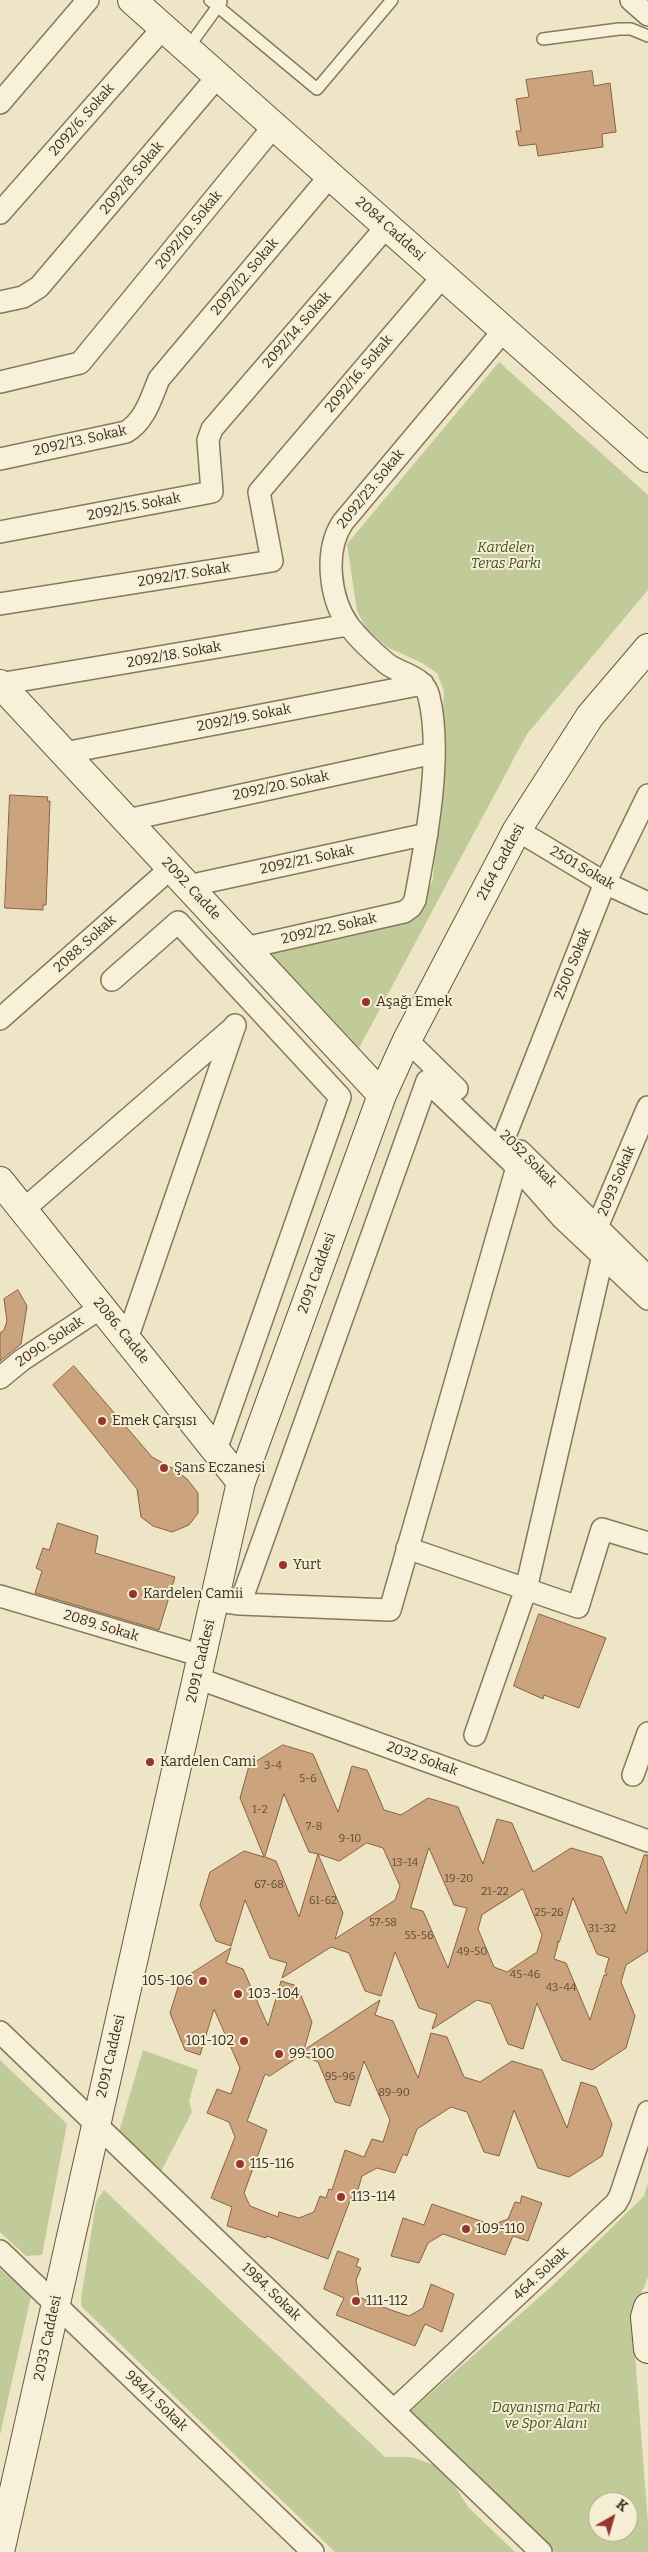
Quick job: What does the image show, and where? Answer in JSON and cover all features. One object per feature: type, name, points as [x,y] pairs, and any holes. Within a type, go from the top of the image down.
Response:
[{"type":"street","points":[[0,103],[88,0]]},
{"type":"street","name":"2084 Caddesi","points":[[132,0],[648,458]]},
{"type":"street","points":[[631,0],[648,15]]},
{"type":"street","name":"2092/6. Sokak","points":[[0,213],[163,28]]},
{"type":"street","name":"2092/8. Sokak","points":[[0,302],[28,295],[45,280],[218,76]]},
{"type":"street","name":"2092/10. Sokak","points":[[0,382],[76,365],[83,360],[274,126]]},
{"type":"street","name":"2092/12. Sokak","points":[[159,378],[330,176]]},
{"type":"street","name":"2092/14. Sokak","points":[[209,435],[387,226]]},
{"type":"street","name":"2092/16. Sokak","points":[[276,472],[443,276]]},
{"type":"street","name":"2092/23. Sokak","points":[[423,684],[388,665],[348,625],[336,597],[330,570],[332,544],[336,532],[504,330]]},
{"type":"street","name":"2092/13. Sokak","points":[[0,459],[126,432],[135,427],[142,418],[159,378]]},
{"type":"street","name":"2092/15. Sokak","points":[[0,532],[212,492],[209,435]]},
{"type":"street","name":"2092/17. Sokak","points":[[0,604],[272,561],[259,492],[276,472]]},
{"type":"street","name":"2092/18. Sokak","points":[[0,684],[348,625]]},
{"type":"street","name":"2164 Caddesi","points":[[382,1095],[407,1040],[518,830],[590,716],[648,648]]},
{"type":"street","name":"2092. Cadde","points":[[0,684],[382,1095]]},
{"type":"street","points":[[423,684],[430,698],[434,752],[427,834]]},
{"type":"street","name":"2092/19. Sokak","points":[[64,753],[423,684]]},
{"type":"street","name":"2092/20. Sokak","points":[[127,820],[434,752]]},
{"type":"street","name":"2500 Sokak","points":[[504,1136],[605,883],[648,795]]},
{"type":"street","name":"2501 Sokak","points":[[518,830],[605,883],[648,903]]},
{"type":"street","name":"2092/21. Sokak","points":[[179,877],[427,834]]},
{"type":"street","name":"2092/22. Sokak","points":[[245,948],[404,912],[411,907],[415,900],[427,834]]},
{"type":"street","name":"2088. Sokak","points":[[0,1019],[179,877]]},
{"type":"street","points":[[112,980],[178,922],[258,1006],[340,1097],[216,1450]]},
{"type":"street","points":[[24,1210],[258,1006]]},
{"type":"street","points":[[127,1339],[235,1025]]},
{"type":"street","name":"2052 Sokak","points":[[407,1040],[648,1277]]},
{"type":"street","points":[[516,1166],[390,1610],[227,1602],[428,1080],[516,1166],[562,1218],[648,1298]]},
{"type":"street","name":"2091 Caddesi","points":[[96,2124],[199,1667],[227,1602],[241,1482],[382,1095]]},
{"type":"street","name":"2093 Sokak","points":[[597,1227],[642,1140],[648,1107]]},
{"type":"street","name":"2086. Cadde","points":[[0,1181],[241,1482]]},
{"type":"street","points":[[475,1735],[526,1589],[603,1255]]},
{"type":"street","name":"2090. Sokak","points":[[0,1378],[22,1360],[102,1307]]},
{"type":"street","points":[[407,1548],[578,1607],[602,1528],[646,1535]]},
{"type":"street","name":"2089. Sokak","points":[[0,1596],[199,1667]]},
{"type":"street","name":"2032 Sokak","points":[[199,1667],[648,1841]]},
{"type":"street","points":[[634,1775],[648,1733]]},
{"type":"street","name":"1984. Sokak","points":[[0,2032],[541,2552]]},
{"type":"street","name":"464. Sokak","points":[[394,2410],[616,2203],[648,2112]]},
{"type":"street","name":"2033 Caddesi","points":[[0,2552],[96,2124]]},
{"type":"street","name":"984/1. Sokak","points":[[0,2250],[312,2552]]},
{"type":"street","points":[[648,2307],[645,2317],[648,2349]]},
{"type":"lane","points":[[187,49],[217,2],[317,89],[392,0]]},
{"type":"lane","points":[[543,39],[619,29],[631,29],[648,36]]},
{"type":"green space","name":"Kardelen Teras Parkı","points":[[499,362],[648,495],[648,590],[527,734],[359,1048],[271,954],[414,914],[433,880],[444,691],[437,673],[422,663],[387,647],[367,630],[357,611],[347,544]]},
{"type":"green space","points":[[143,2050],[198,2070],[189,2101],[192,2112],[159,2175],[118,2135]]},
{"type":"green space","points":[[0,2060],[67,2124],[42,2255],[26,2256],[0,2232]]},
{"type":"green space","name":"Dayanışma Parkı ve Spor Alanı","points":[[648,2183],[648,2277],[632,2316],[648,2523],[648,2552],[555,2552],[408,2413],[552,2286],[644,2196]]},
{"type":"green space","points":[[104,2190],[385,2457],[411,2457],[434,2465],[451,2480],[468,2507],[515,2552],[335,2552],[82,2307],[81,2299],[96,2202]]},
{"type":"green space","points":[[0,2269],[31,2296],[0,2435]]},
{"type":"building","points":[[592,71],[594,86],[610,83],[616,132],[602,134],[603,147],[538,156],[536,144],[519,146],[516,131],[521,131],[516,99],[529,97],[526,80]]},
{"type":"building","points":[[10,795],[48,797],[47,801],[50,801],[46,905],[43,905],[43,910],[5,908]]},
{"type":"building","points":[[18,1290],[27,1306],[21,1344],[0,1361],[0,1333],[4,1330],[7,1321],[4,1299]]},
{"type":"building","name":"Emek Çarşısı","points":[[74,1366],[152,1457],[174,1469],[187,1479],[198,1493],[198,1513],[189,1525],[172,1532],[153,1526],[141,1517],[137,1489],[53,1385]]},
{"type":"building","points":[[58,1523],[98,1536],[95,1553],[175,1577],[159,1630],[35,1593],[42,1571],[36,1568],[43,1548],[49,1550]]},
{"type":"building","points":[[539,1614],[606,1638],[579,1708],[544,1695],[543,1699],[514,1686]]},
{"type":"building","points":[[283,1745],[313,1754],[338,1812],[352,1766],[367,1770],[384,1810],[401,1815],[428,1798],[458,1807],[483,1864],[497,1819],[512,1823],[533,1872],[571,1848],[602,1857],[626,1914],[644,1855],[648,1855],[648,1951],[626,1965],[621,1982],[635,2016],[626,2048],[592,2070],[562,2060],[537,2003],[523,2049],[508,2044],[491,2004],[477,2000],[432,2029],[437,2014],[419,2008],[395,1952],[381,1996],[365,1991],[349,1953],[331,1947],[282,1978],[287,1963],[270,1958],[245,1900],[231,1946],[216,1941],[200,1905],[210,1872],[244,1851],[264,1857],[240,1798],[249,1766]],"holes":[[[284,1794],[309,1852],[318,1854],[299,1917],[276,1861],[265,1857]],[[367,1843],[383,1848],[400,1886],[395,1900],[335,1939],[343,1913],[318,1854],[339,1861]],[[429,1848],[454,1905],[467,1908],[448,1968],[423,1911],[411,1908]],[[523,1889],[542,1935],[537,1952],[507,1972],[494,1967],[478,1929],[482,1915]],[[573,1898],[597,1954],[609,1958],[605,1972],[607,1975],[604,1975],[590,2020],[566,1963],[554,1959],[557,1941],[559,1942]]]},
{"type":"building","points":[[231,1948],[226,1963],[243,1969],[268,2026],[281,1981],[297,1986],[312,2022],[304,2050],[380,2000],[375,2015],[393,2021],[418,2078],[431,2033],[447,2037],[464,2077],[480,2082],[512,2061],[542,2070],[567,2128],[581,2082],[596,2087],[612,2124],[602,2156],[569,2177],[538,2168],[514,2110],[499,2156],[484,2152],[467,2112],[451,2107],[417,2129],[407,2156],[403,2154],[395,2173],[377,2168],[362,2176],[355,2200],[351,2198],[328,2259],[267,2236],[266,2238],[227,2226],[232,2207],[211,2198],[235,2137],[229,2122],[207,2113],[217,2089],[231,2094],[240,2068],[214,2009],[200,2055],[185,2050],[170,2013],[180,1981]],"holes":[[[302,2055],[318,2062],[335,2102],[350,2106],[364,2061],[390,2120],[383,2142],[372,2139],[364,2157],[345,2150],[332,2190],[329,2189],[326,2198],[320,2196],[314,2212],[299,2218],[279,2212],[278,2217],[250,2206],[244,2193],[267,2130],[247,2121],[265,2074],[269,2076]]]},
{"type":"building","name":"109-110","points":[[522,2196],[542,2203],[528,2241],[513,2236],[505,2255],[443,2234],[428,2243],[419,2263],[391,2256],[403,2218],[424,2225],[432,2204],[492,2225],[508,2219],[515,2202],[520,2203]]},
{"type":"building","name":"111-112","points":[[338,2251],[359,2259],[356,2266],[361,2268],[356,2280],[359,2297],[391,2310],[409,2316],[423,2308],[431,2284],[454,2294],[442,2332],[425,2324],[415,2346],[336,2315],[344,2298],[324,2289]]},
{"type":"place","name":"Aşağı Emek","points":[[366,1002]]},
{"type":"place","name":"Emek Çarşısı","points":[[102,1421]]},
{"type":"place","name":"Şans Eczanesi","points":[[164,1468]]},
{"type":"place","name":"Yurt","points":[[283,1565]]},
{"type":"place","name":"Kardelen Camii","points":[[133,1594]]},
{"type":"place","name":"Kardelen Cami","points":[[150,1762]]},
{"type":"place","name":"105-106","points":[[203,1981]]},
{"type":"place","name":"103-104","points":[[238,1994]]},
{"type":"place","name":"101-102","points":[[244,2041]]},
{"type":"place","name":"99-100","points":[[279,2054]]},
{"type":"place","name":"115-116","points":[[240,2164]]},
{"type":"place","name":"113-114","points":[[341,2197]]},
{"type":"place","name":"109-110","points":[[466,2229]]},
{"type":"place","name":"111-112","points":[[356,2301]]}]
